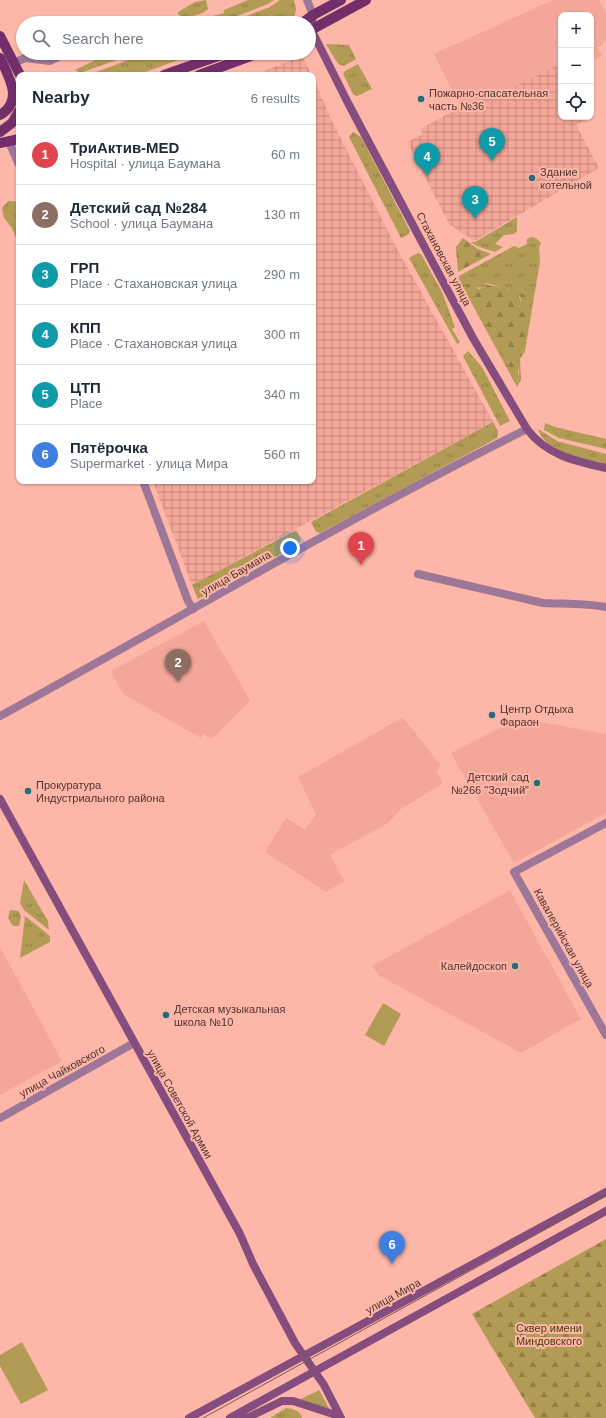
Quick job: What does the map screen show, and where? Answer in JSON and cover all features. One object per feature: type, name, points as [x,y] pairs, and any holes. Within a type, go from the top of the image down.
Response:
[{"type":"main road","points":[[311,16],[341,0]]},
{"type":"main road","points":[[316,27],[366,0]]},
{"type":"main road","points":[[0,36],[18,72]]},
{"type":"main road","name":"Стахановская улица","points":[[316,41],[431,261],[473,338],[527,429],[535,440],[563,457],[606,468]]},
{"type":"main road","points":[[0,58],[12,83],[14,99],[9,107],[0,115]]},
{"type":"main road","points":[[173,72],[207,60]]},
{"type":"main road","points":[[207,72],[240,60]]},
{"type":"main road","points":[[0,124],[16,122]]},
{"type":"main road","points":[[0,132],[16,122]]},
{"type":"main road","name":"улица Советской Армии","points":[[0,799],[240,1234],[253,1264],[295,1343],[315,1371],[341,1418]]},
{"type":"main road","name":"улица Мира","points":[[189,1418],[305,1357],[606,1192]]},
{"type":"main road","points":[[230,1418],[606,1211]]},
{"type":"main road","points":[[243,1418],[249,1417],[282,1401],[293,1401],[333,1414],[338,1418]]},
{"type":"street","points":[[307,0],[313,14]]},
{"type":"street","points":[[14,63],[21,60]]},
{"type":"street","points":[[42,60],[52,60]]},
{"type":"street","points":[[9,141],[16,158]]},
{"type":"street","name":"улица Баумана","points":[[0,716],[248,579],[311,542],[527,429]]},
{"type":"street","points":[[144,484],[188,601],[193,609]]},
{"type":"street","points":[[418,574],[543,603],[557,605],[591,604],[606,607]]},
{"type":"street","name":"Кавалерийская улица","points":[[606,823],[514,872],[606,1035]]},
{"type":"street","name":"улица Чайковского","points":[[0,1118],[134,1043]]},
{"type":"shaded area","points":[[553,0],[599,0],[606,13],[606,40],[598,48],[602,56],[594,60],[594,12],[558,12],[558,68],[557,66],[507,90],[461,107],[434,54]]},
{"type":"shaded area","points":[[292,60],[304,60],[310,72],[262,72]]},
{"type":"shaded area","points":[[557,66],[558,120],[585,120],[576,125],[599,168],[474,241],[449,224],[407,142],[423,134],[420,129],[461,107],[507,90]]},
{"type":"shaded area","points":[[316,84],[331,119],[395,245],[493,422],[192,585],[154,484],[316,484]]},
{"type":"shaded area","points":[[204,621],[250,700],[212,739],[203,734],[201,738],[123,694],[111,671]]},
{"type":"shaded area","name":"Детский сад №266 \"Зодчий\"","points":[[402,718],[440,765],[437,772],[442,780],[442,784],[401,809],[388,823],[330,855],[345,881],[326,892],[265,852],[286,818],[305,830],[316,814],[298,777]]},
{"type":"shaded area","name":"Детский сад №266 \"Зодчий\"","points":[[519,718],[606,734],[606,813],[514,863],[451,753]]},
{"type":"shaded area","points":[[510,890],[581,1019],[521,1053],[380,976],[372,966]]},
{"type":"shaded area","points":[[0,947],[62,1061],[0,1095]]},
{"type":"green space","points":[[206,0],[208,9],[201,13],[189,16],[178,15],[178,12],[195,2]]},
{"type":"green space","points":[[248,0],[274,0],[268,4],[237,16],[213,16],[224,13],[224,10]]},
{"type":"green space","points":[[280,0],[294,0],[296,9],[295,16],[246,16],[270,7]]},
{"type":"green space","points":[[326,44],[349,45],[356,59],[344,66],[338,64]]},
{"type":"green space","points":[[96,60],[116,60],[83,72],[75,70]]},
{"type":"green space","points":[[128,60],[179,60],[145,72],[96,72]]},
{"type":"green space","points":[[358,64],[372,89],[357,96],[353,94],[343,74],[345,71]]},
{"type":"green space","points":[[353,132],[361,137],[410,231],[409,234],[401,238],[349,137]]},
{"type":"green space","points":[[8,201],[16,202],[16,238],[12,228],[4,218],[2,208]]},
{"type":"green space","points":[[517,217],[517,231],[514,234],[504,235],[495,244],[503,247],[495,252],[477,246],[471,242],[475,242]]},
{"type":"green space","points":[[531,237],[536,238],[541,243],[539,248],[540,261],[525,351],[520,359],[521,380],[517,387],[459,280],[459,276],[514,246],[519,248],[527,244],[527,239]],"holes":[[[485,283],[509,289],[515,303],[517,315],[521,303],[519,296],[522,294],[521,351],[517,360],[519,373],[517,383],[475,287],[482,288]]]},
{"type":"green space","points":[[463,238],[478,249],[491,254],[458,272],[456,247]]},
{"type":"green space","points":[[418,253],[421,254],[442,292],[455,327],[452,329],[460,342],[457,344],[409,258]]},
{"type":"green space","points":[[484,283],[491,286],[507,288],[514,296],[517,313],[521,303],[520,294],[527,294],[530,298],[523,348],[518,361],[517,384],[464,284],[473,285],[479,289],[482,288]]},
{"type":"green space","points":[[468,351],[482,367],[510,421],[500,426],[463,356]]},
{"type":"green space","points":[[493,422],[498,431],[497,438],[320,533],[316,532],[311,522]]},
{"type":"green space","points":[[545,423],[555,427],[606,439],[606,449],[559,438],[544,430]]},
{"type":"green space","points":[[538,429],[557,441],[606,454],[606,464],[567,454],[557,449],[542,437]]},
{"type":"green space","points":[[296,530],[301,539],[299,544],[198,599],[192,585]]},
{"type":"green space","points":[[24,880],[48,921],[49,930],[24,910],[20,903]]},
{"type":"green space","points":[[10,910],[19,911],[21,917],[19,926],[13,926],[8,918]]},
{"type":"green space","points":[[25,916],[50,936],[50,942],[20,958]]},
{"type":"green space","points":[[383,1003],[401,1014],[384,1046],[365,1035]]},
{"type":"green space","name":"Сквер имени Миндовского","points":[[606,1239],[606,1418],[535,1418],[472,1314]]},
{"type":"green space","points":[[22,1342],[48,1390],[21,1404],[0,1366],[0,1355]]},
{"type":"green space","points":[[319,1390],[331,1412],[299,1400]]},
{"type":"green space","points":[[286,1408],[294,1409],[301,1415],[302,1418],[270,1418]]},
{"type":"tram line","points":[[203,1418],[606,1196]]},
{"type":"place","name":"Пожарно-спасательная часть №36","points":[[421,99]]},
{"type":"place","name":"ЦТП","points":[[492,161]]},
{"type":"place","name":"КПП","points":[[427,176]]},
{"type":"place","name":"Здание котельной","points":[[532,178]]},
{"type":"place","name":"ГРП","points":[[475,219]]},
{"type":"place","name":"ТриАктив-MED","points":[[361,565]]},
{"type":"place","name":"Детский сад №284","points":[[178,682]]},
{"type":"place","name":"Центр Отдыха Фараон","points":[[492,715]]},
{"type":"place","name":"Детский сад №266 \"Зодчий\"","points":[[537,783]]},
{"type":"place","name":"Прокуратура Индустриального района","points":[[28,791]]},
{"type":"place","name":"Калейдоскоп","points":[[515,966]]},
{"type":"place","name":"Детская музыкальная школа №10","points":[[166,1015]]},
{"type":"place","name":"Пятёрочка","points":[[392,1264]]}]
